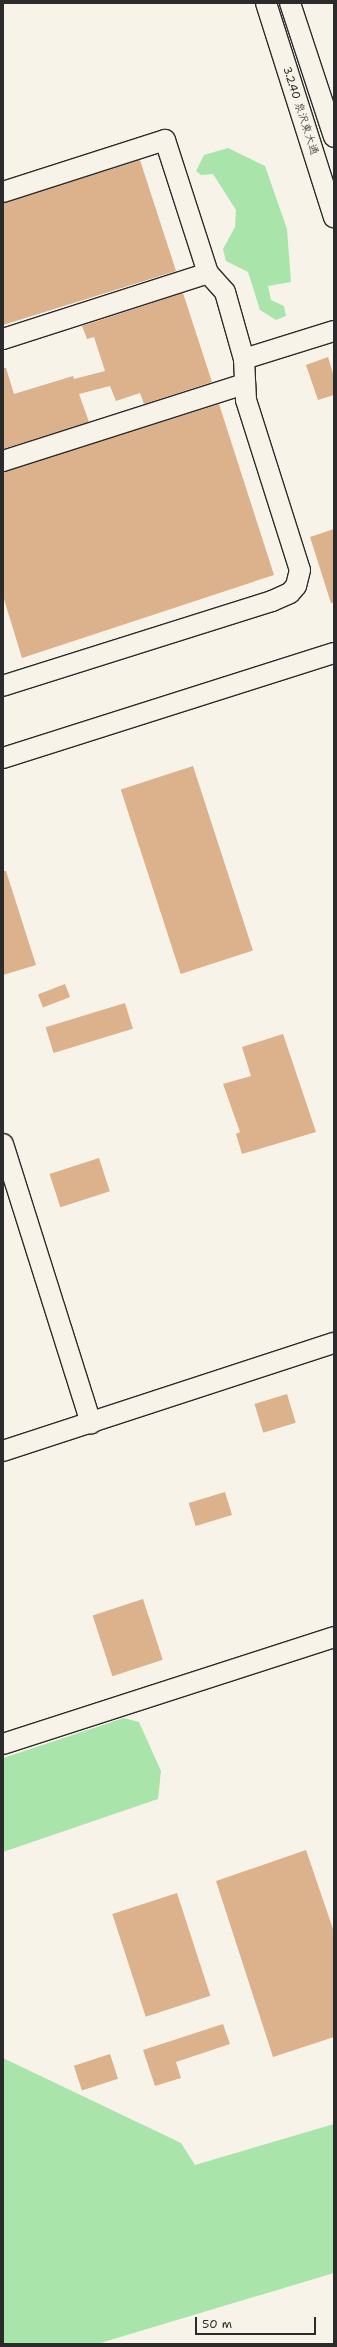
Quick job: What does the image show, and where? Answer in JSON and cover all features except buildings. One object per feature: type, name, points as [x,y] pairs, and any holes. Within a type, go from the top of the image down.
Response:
[{"type":"street","name":"3.2.40 泉沢東大通","points":[[266,3],[329,188],[334,218]]},
{"type":"street","points":[[290,3],[334,137]]},
{"type":"street","points":[[3,192],[164,140],[208,273],[225,292],[244,359],[246,400],[300,570],[296,586],[290,593],[272,601],[3,686]]},
{"type":"street","points":[[3,339],[208,273]]},
{"type":"street","points":[[244,359],[334,331]]},
{"type":"street","points":[[3,461],[245,384]]},
{"type":"street","points":[[3,758],[334,653]]},
{"type":"street","points":[[3,1144],[91,1423]]},
{"type":"street","points":[[3,1451],[334,1343]]},
{"type":"street","points":[[3,1744],[334,1637]]},
{"type":"green space","points":[[228,148],[265,166],[287,229],[291,282],[268,286],[271,300],[284,306],[286,316],[276,320],[260,310],[248,272],[226,261],[223,249],[235,227],[236,210],[213,174],[201,175],[196,171],[204,155]]},
{"type":"green space","points":[[124,1718],[139,1722],[161,1771],[158,1799],[3,1852],[3,1758]]},
{"type":"green space","points":[[3,2058],[181,2143],[195,2165],[334,2124],[334,2273],[97,2344],[3,2344]]}]
